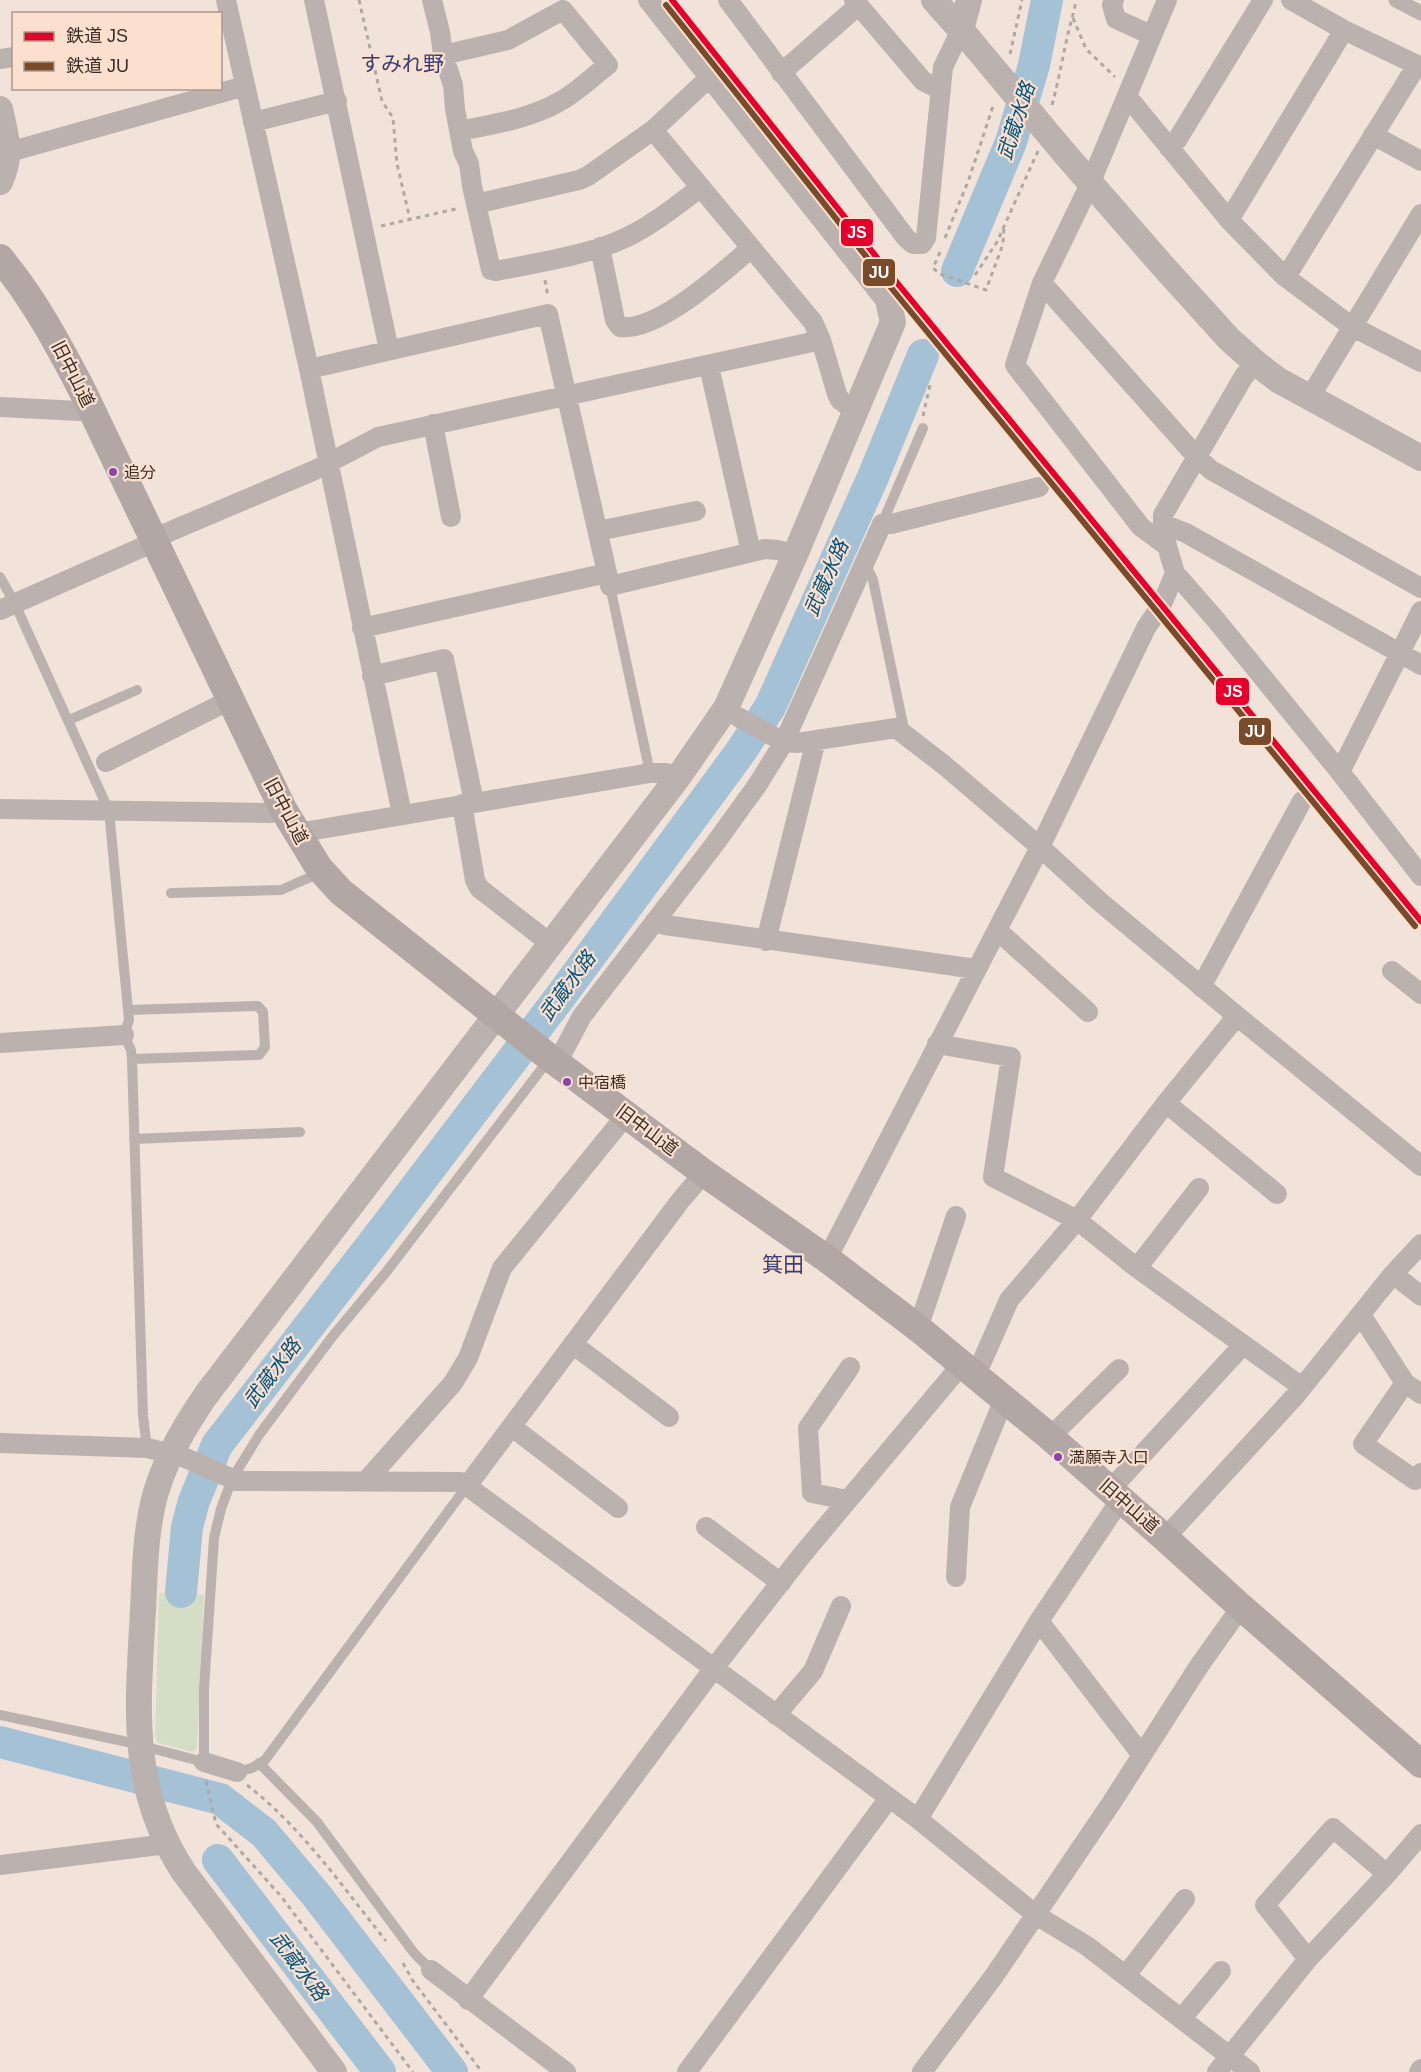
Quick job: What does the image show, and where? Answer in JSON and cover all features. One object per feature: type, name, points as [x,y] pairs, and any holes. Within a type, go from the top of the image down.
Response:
[{"type":"main road","name":"旧中山道","points":[[0,258],[26,291],[50,329],[91,408],[283,809],[322,872],[341,892],[499,1019],[704,1173],[826,1259],[918,1328],[1116,1494],[1421,1764]]},
{"type":"street","points":[[226,0],[226,25],[245,86],[309,369],[402,814]]},
{"type":"street","points":[[314,0],[389,350]]},
{"type":"street","points":[[432,0],[443,55],[453,85],[463,151],[469,164],[471,205],[491,270],[496,272],[624,239],[652,223],[701,187]]},
{"type":"street","points":[[334,2072],[183,1871],[168,1844],[147,1792],[140,1751],[138,1712],[147,1535],[167,1453],[206,1395],[499,1019],[551,945],[678,776],[732,712],[893,322],[889,305],[648,0]]},
{"type":"street","points":[[728,0],[906,238],[913,244],[922,244],[926,238],[943,68],[965,34],[969,0]]},
{"type":"street","points":[[934,0],[1090,184],[1222,330],[1256,363],[1278,380],[1421,458]]},
{"type":"street","points":[[1114,0],[1112,5],[1116,19],[1151,35]]},
{"type":"street","points":[[1167,0],[1090,184],[1042,283],[1015,365],[1141,527],[1167,546]]},
{"type":"street","points":[[1168,148],[1177,140],[1263,0]]},
{"type":"street","points":[[1284,276],[1292,267],[1417,65],[1344,30],[1292,0]]},
{"type":"street","points":[[1396,0],[1421,13]]},
{"type":"street","points":[[781,73],[857,3],[923,81],[941,90]]},
{"type":"street","points":[[443,55],[508,40],[563,10],[608,65],[560,102],[538,112],[514,120],[460,131]]},
{"type":"street","points":[[1229,220],[1344,30]]},
{"type":"street","points":[[471,205],[588,176],[653,130],[710,77]]},
{"type":"street","points":[[9,152],[245,86]]},
{"type":"street","points":[[1127,96],[1229,220],[1284,276],[1351,326],[1421,362]]},
{"type":"street","points":[[253,122],[337,101]]},
{"type":"street","points":[[0,109],[9,152],[6,170],[0,182]]},
{"type":"street","points":[[653,130],[813,322],[821,340],[837,394],[840,400],[856,412]]},
{"type":"street","points":[[1373,135],[1421,161]]},
{"type":"street","points":[[1310,397],[1421,214]]},
{"type":"street","points":[[600,247],[615,320],[620,327],[629,328],[645,323],[690,298],[752,248]]},
{"type":"street","points":[[1042,283],[1211,470],[1421,588]]},
{"type":"street","points":[[309,369],[548,314],[609,580]]},
{"type":"street","points":[[7,607],[155,541],[164,534],[305,474],[378,437],[821,340]]},
{"type":"street","points":[[1256,363],[1244,376],[1163,515],[1162,524],[1175,573],[1340,772],[1421,876]]},
{"type":"street","points":[[709,366],[751,552]]},
{"type":"street","points":[[0,407],[79,411],[91,408]]},
{"type":"street","points":[[433,424],[451,517]]},
{"type":"street","points":[[550,1058],[758,784],[882,524],[891,524],[1040,487]]},
{"type":"street","points":[[598,531],[696,511]]},
{"type":"street","points":[[1162,524],[1186,533],[1421,664]]},
{"type":"street","points":[[362,628],[765,549],[795,555]]},
{"type":"street","points":[[826,1259],[1040,847],[1146,628],[1162,604],[1175,573]]},
{"type":"street","points":[[1340,772],[1421,611]]},
{"type":"street","points":[[372,676],[444,659],[468,803],[475,880],[479,888],[551,945]]},
{"type":"street","points":[[106,762],[230,700]]},
{"type":"street","points":[[732,712],[778,739],[816,740],[896,728],[944,765],[1201,987],[1418,1158]]},
{"type":"street","points":[[766,940],[816,740]]},
{"type":"street","points":[[298,835],[402,814],[650,773],[678,776]]},
{"type":"street","points":[[1201,987],[1302,801]]},
{"type":"street","points":[[2,810],[271,813],[283,809]]},
{"type":"street","points":[[656,921],[665,925],[976,969]]},
{"type":"street","points":[[997,930],[1088,1012]]},
{"type":"street","points":[[1392,971],[1421,994]]},
{"type":"street","points":[[468,2000],[714,1668],[781,1582],[847,1500],[969,1370],[1008,1299],[1077,1220],[1166,1103],[1237,1016]]},
{"type":"street","points":[[0,1043],[124,1035]]},
{"type":"street","points":[[937,1044],[1011,1057],[993,1177],[1077,1220],[1137,1268],[1302,1387]]},
{"type":"street","points":[[1166,1103],[1277,1194]]},
{"type":"street","points":[[366,1481],[453,1383],[468,1358],[502,1268],[627,1114]]},
{"type":"street","points":[[467,1486],[680,1200],[704,1173]]},
{"type":"street","points":[[1137,1268],[1198,1188]]},
{"type":"street","points":[[918,1328],[956,1216]]},
{"type":"street","points":[[1165,1538],[1302,1387],[1421,1244]]},
{"type":"street","points":[[1394,1275],[1421,1296]]},
{"type":"street","points":[[1361,1315],[1413,1389],[1363,1444],[1415,1480],[1421,1473]]},
{"type":"street","points":[[574,1345],[669,1417]]},
{"type":"street","points":[[918,1819],[1116,1494],[1243,1345]]},
{"type":"street","points":[[847,1500],[812,1493],[808,1428],[850,1367]]},
{"type":"street","points":[[1050,1437],[1119,1369]]},
{"type":"street","points":[[956,1577],[960,1508],[1004,1399]]},
{"type":"street","points":[[512,1427],[618,1508]]},
{"type":"street","points":[[0,1443],[167,1453],[237,1481],[460,1482],[918,1819],[1036,1915],[1087,1946],[1250,2072]]},
{"type":"street","points":[[706,1527],[781,1582]]},
{"type":"street","points":[[776,1715],[813,1671],[841,1606]]},
{"type":"street","points":[[922,2072],[994,1976],[1036,1915],[1199,1666],[1241,1607]]},
{"type":"street","points":[[1039,1621],[1141,1754]]},
{"type":"street","points":[[205,1770],[237,1772]]},
{"type":"street","points":[[687,2072],[889,1798]]},
{"type":"street","points":[[1308,1959],[1265,1905],[1333,1828],[1387,1874]]},
{"type":"street","points":[[1217,2072],[1308,1959],[1421,1834]]},
{"type":"street","points":[[0,1865],[168,1844]]},
{"type":"street","points":[[1126,1975],[1185,1899]]},
{"type":"street","points":[[431,1970],[566,2072]]},
{"type":"street","points":[[1182,2018],[1221,1971]]},
{"type":"lane","points":[[882,524],[923,428]]},
{"type":"lane","points":[[865,563],[873,580],[905,736]]},
{"type":"lane","points":[[0,577],[7,607],[69,720],[109,810],[129,1020],[124,1035],[131,1050],[132,1059],[144,1416],[167,1453]]},
{"type":"lane","points":[[609,580],[650,773]]},
{"type":"lane","points":[[69,720],[137,690]]},
{"type":"lane","points":[[171,893],[281,890],[322,872]]},
{"type":"lane","points":[[128,1011],[258,1006],[263,1012],[265,1047],[259,1055],[132,1059]]},
{"type":"lane","points":[[0,1715],[205,1770],[204,1689],[214,1539],[227,1477],[332,1337],[387,1270],[550,1058]]},
{"type":"lane","points":[[134,1139],[300,1132]]},
{"type":"lane","points":[[237,1772],[252,1768],[265,1760],[467,1486]]},
{"type":"lane","points":[[259,1764],[317,1822],[414,1953],[431,1970]]},
{"type":"path","points":[[359,0],[382,101],[393,118],[397,164],[410,219]]},
{"type":"path","points":[[1008,61],[1022,0]]},
{"type":"path","points":[[1073,18],[1086,49],[1116,78],[1127,96]]},
{"type":"path","points":[[945,238],[969,179],[998,93]]},
{"type":"path","points":[[374,228],[471,205]]},
{"type":"path","points":[[941,248],[933,268],[940,274],[986,290],[1003,244],[1004,226],[997,242],[975,275]]},
{"type":"path","points":[[540,261],[549,304],[548,314]]},
{"type":"path","points":[[923,416],[930,385]]},
{"type":"path","points":[[205,1770],[216,1824],[280,1895],[413,2072]]},
{"type":"path","points":[[237,1772],[246,1785],[278,1811],[310,1845],[387,1942]]},
{"type":"path","points":[[401,1959],[413,1981],[482,2072]]},
{"type":"green space","points":[[159,1593],[204,1595],[197,1748],[193,1752],[158,1743],[155,1736]]},
{"type":"waterway","name":"武蔵水路","points":[[957,271],[1011,142],[1034,65],[1047,0]]},
{"type":"waterway","name":"武蔵水路","points":[[181,1592],[187,1527],[194,1501],[217,1445],[560,997],[739,754],[770,707],[873,477],[923,355]]},
{"type":"waterway","points":[[0,1742],[220,1799],[264,1833],[317,1896],[452,2072]]},
{"type":"waterway","name":"武蔵水路","points":[[218,1860],[380,2072]]},
{"type":"rail line","name":"JS","points":[[672,0],[894,279],[1421,921]]},
{"type":"rail line","name":"JU","points":[[666,5],[888,284],[1415,926]]},
{"type":"place","name":"追分","points":[[113,472]]},
{"type":"place","name":"中宿橋","points":[[567,1082]]},
{"type":"place","name":"満願寺入口","points":[[1058,1457]]},
{"type":"district","name":"すみれ野","points":[[402,63]]},
{"type":"district","name":"箕田","points":[[783,1264]]}]
